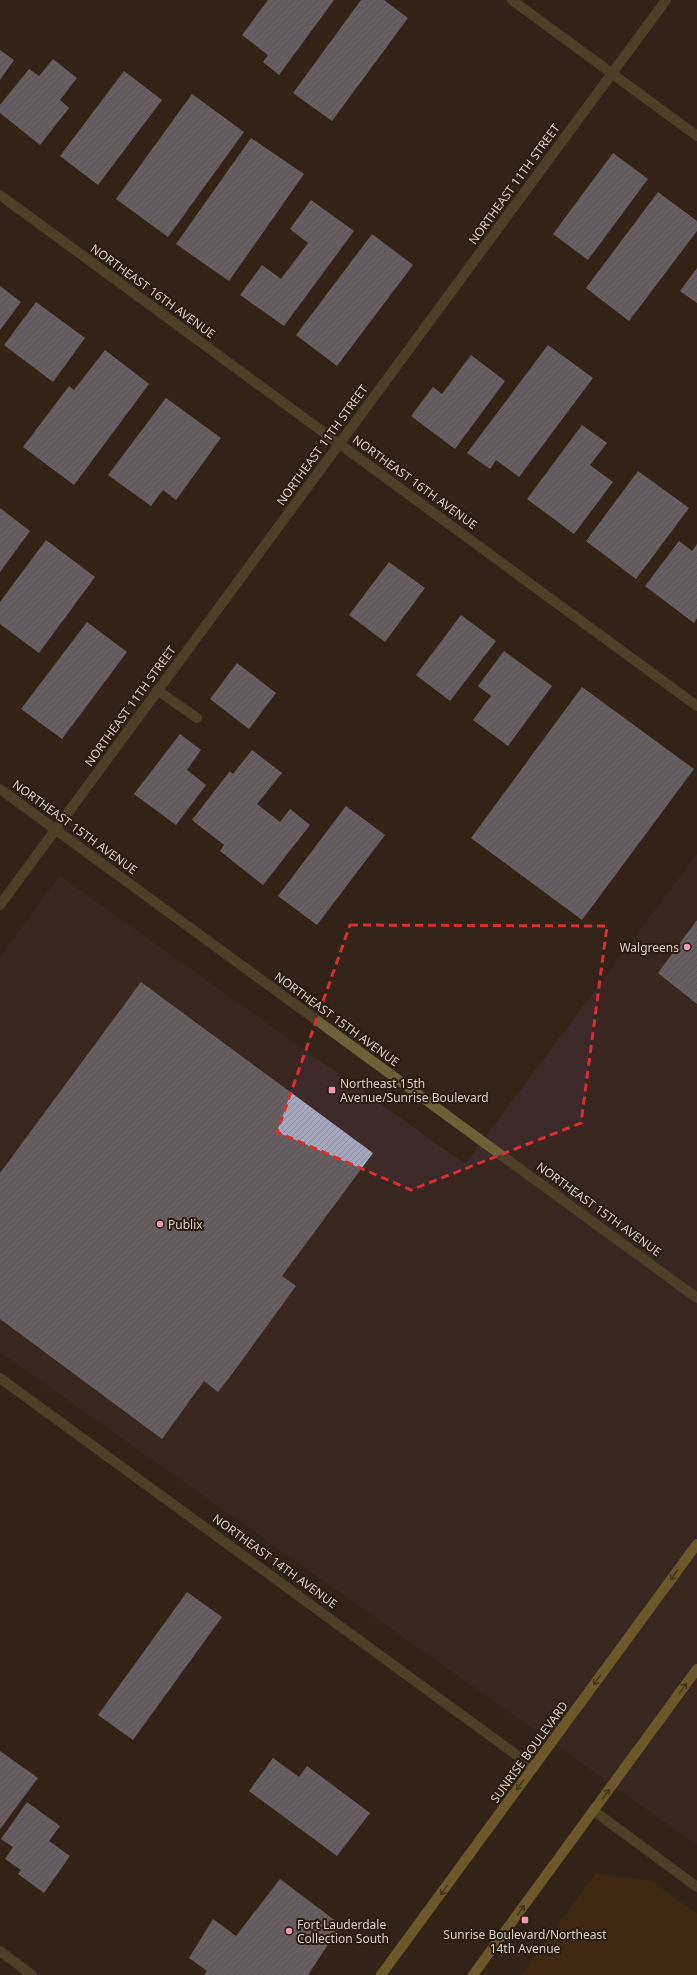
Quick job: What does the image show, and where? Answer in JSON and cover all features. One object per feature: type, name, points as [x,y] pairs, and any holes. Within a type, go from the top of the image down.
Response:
[{"type":"main road","name":"SUNRISE BOULEVARD","points":[[381,1975],[697,1544]]},
{"type":"main road","points":[[473,1975],[697,1669]]},
{"type":"street","points":[[512,0],[697,136]]},
{"type":"street","name":"NORTHEAST 11TH STREET","points":[[0,905],[666,0]]},
{"type":"street","name":"NORTHEAST 16TH AVENUE","points":[[0,195],[697,706]]},
{"type":"street","points":[[158,690],[197,718]]},
{"type":"street","name":"NORTHEAST 15TH AVENUE","points":[[0,789],[697,1298]]},
{"type":"street","name":"NORTHEAST 14TH AVENUE","points":[[0,1378],[533,1767]]},
{"type":"street","points":[[594,1811],[697,1887]]},
{"type":"street","points":[[0,1951],[32,1975]]},
{"type":"highlighted area","points":[[350,925],[607,926],[581,1123],[411,1190],[277,1132]]},
{"type":"shaded area","points":[[697,854],[697,1845],[0,1352],[0,957],[60,876],[465,1164]]},
{"type":"shaded area","points":[[596,1873],[652,1881],[697,1914],[697,1975],[521,1975]]},
{"type":"building","points":[[268,0],[334,0],[279,75],[263,62],[268,55],[242,35]]},
{"type":"building","points":[[361,0],[384,0],[408,18],[332,121],[293,93]]},
{"type":"building","points":[[0,50],[14,60],[0,80]]},
{"type":"building","points":[[53,59],[77,78],[60,100],[69,108],[40,145],[0,113],[0,105],[29,69],[39,76]]},
{"type":"building","points":[[124,71],[162,100],[98,185],[60,156]]},
{"type":"building","points":[[192,94],[244,132],[168,237],[116,199]]},
{"type":"building","points":[[251,138],[304,174],[229,281],[176,244]]},
{"type":"building","points":[[613,153],[648,179],[588,260],[553,234]]},
{"type":"building","points":[[658,192],[697,221],[697,231],[629,321],[586,288]]},
{"type":"building","points":[[311,200],[354,231],[284,326],[240,295],[262,265],[281,279],[308,243],[290,229]]},
{"type":"building","points":[[372,234],[413,265],[337,366],[296,335]]},
{"type":"building","points":[[697,268],[697,303],[680,291]]},
{"type":"building","points":[[0,286],[21,302],[0,330]]},
{"type":"building","points":[[36,302],[85,338],[53,382],[4,345]]},
{"type":"building","points":[[548,345],[593,378],[519,477],[496,460],[490,469],[467,453]]},
{"type":"building","points":[[105,350],[149,384],[74,485],[23,447],[69,386],[74,390]]},
{"type":"building","points":[[471,355],[505,381],[455,449],[411,416],[433,387],[442,394]]},
{"type":"building","points":[[166,398],[221,438],[176,500],[163,490],[151,506],[108,475]]},
{"type":"building","points":[[582,425],[607,443],[590,465],[613,482],[574,534],[527,499]]},
{"type":"building","points":[[638,471],[689,508],[636,579],[586,541]]},
{"type":"building","points":[[0,508],[30,531],[0,572]]},
{"type":"building","points":[[46,540],[95,577],[39,653],[0,624],[0,602]]},
{"type":"building","points":[[679,541],[692,551],[697,544],[697,618],[694,623],[645,586]]},
{"type":"building","points":[[389,562],[425,588],[385,642],[349,615]]},
{"type":"building","points":[[461,615],[496,641],[450,701],[416,675]]},
{"type":"building","points":[[87,622],[127,652],[62,739],[21,709]]},
{"type":"building","points":[[504,651],[552,686],[508,746],[473,720],[491,696],[478,686]]},
{"type":"building","points":[[237,663],[276,693],[249,729],[210,699]]},
{"type":"building","points":[[582,687],[694,769],[582,920],[471,838]]},
{"type":"building","points":[[180,734],[201,750],[187,770],[206,785],[176,825],[134,794]]},
{"type":"building","points":[[252,750],[282,773],[257,804],[280,822],[290,809],[310,825],[263,885],[220,851],[224,845],[192,820],[230,771],[233,774]]},
{"type":"building","points":[[346,806],[385,835],[317,925],[278,896]]},
{"type":"building","name":"Walgreens","points":[[697,920],[697,1004],[658,973]]},
{"type":"building","name":"Publix","points":[[141,982],[373,1153],[282,1276],[296,1286],[232,1374],[218,1392],[204,1381],[162,1439],[0,1319],[0,1173]]},
{"type":"building","points":[[187,1592],[222,1617],[133,1740],[98,1715]]},
{"type":"building","points":[[0,1751],[38,1778],[0,1829]]},
{"type":"building","points":[[273,1758],[299,1777],[307,1766],[370,1813],[337,1856],[249,1791]]},
{"type":"building","points":[[27,1802],[60,1826],[49,1841],[70,1856],[44,1893],[18,1874],[21,1870],[5,1859],[13,1847],[1,1839]]},
{"type":"building","name":"Fort Lauderdale Collection South","points":[[280,1879],[341,1925],[308,1975],[204,1975],[207,1971],[189,1958],[213,1919],[236,1936]]},
{"type":"place","name":"Walgreens","points":[[687,947]]},
{"type":"place","name":"Northeast 15th Avenue/Sunrise Boulevard","points":[[332,1090]]},
{"type":"place","name":"Publix","points":[[160,1224]]},
{"type":"place","name":"Sunrise Boulevard/Northeast 14th Avenue","points":[[525,1920]]},
{"type":"place","name":"Fort Lauderdale Collection South","points":[[289,1931]]}]
